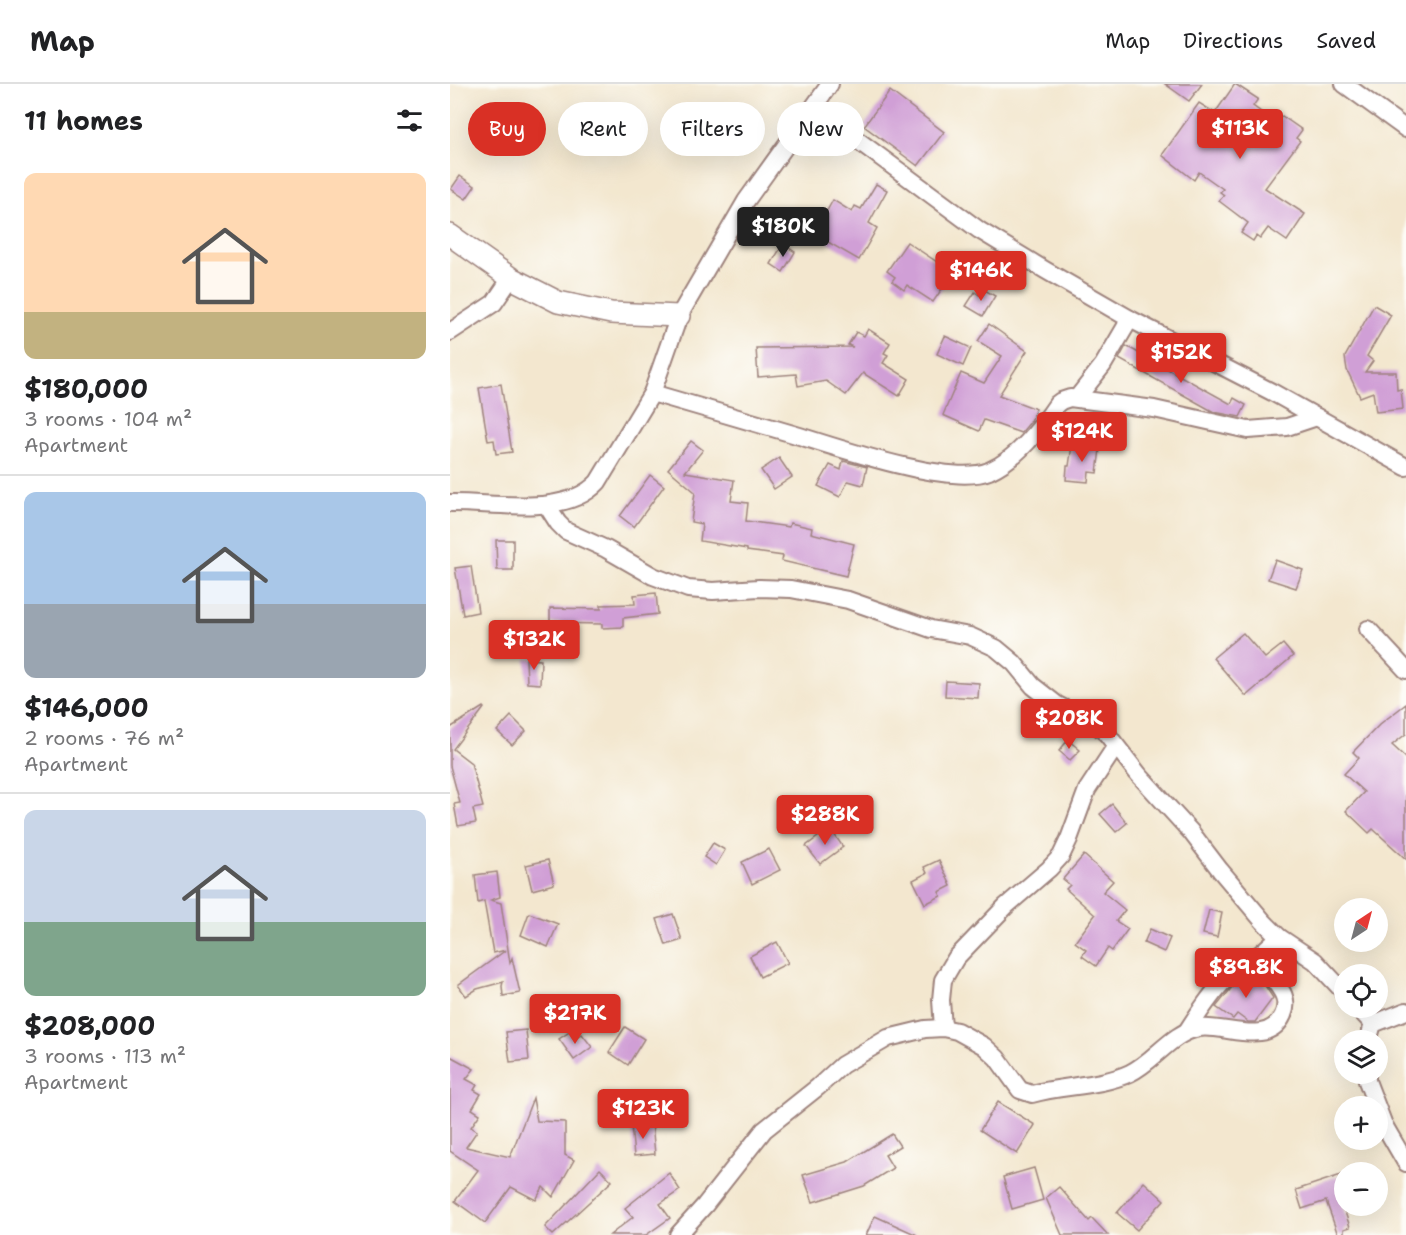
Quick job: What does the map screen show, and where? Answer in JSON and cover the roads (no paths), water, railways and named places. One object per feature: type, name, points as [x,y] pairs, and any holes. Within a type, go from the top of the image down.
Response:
[{"type":"street","points":[[818,102],[830,84]]},
{"type":"street","points":[[1344,84],[1406,129]]},
{"type":"street","points":[[864,145],[979,230],[1130,319],[1272,392],[1406,467]]},
{"type":"street","points":[[450,503],[547,506],[579,496],[598,482],[652,393],[679,316],[746,201],[779,156]]},
{"type":"street","points":[[450,235],[511,278],[558,302],[611,313],[679,316]]},
{"type":"street","points":[[450,332],[494,303],[511,278]]},
{"type":"street","points":[[1077,398],[1103,365],[1130,319]]},
{"type":"street","points":[[652,393],[892,463],[946,474],[987,472],[1002,464],[1038,431],[1061,401],[1077,398],[1154,409],[1248,430],[1287,427],[1317,417]]},
{"type":"street","points":[[547,506],[566,531],[606,549],[653,576],[688,589],[791,590],[848,600],[931,629],[970,636],[996,648],[1014,663],[1033,686],[1056,704],[1098,726],[1279,937],[1315,961],[1334,981]]},
{"type":"street","points":[[1368,629],[1406,670]]},
{"type":"street","points":[[943,1028],[941,1000],[943,980],[956,958],[1006,906],[1061,856],[1087,790],[1116,746]]},
{"type":"street","points":[[678,1235],[705,1205],[764,1130],[842,1065],[888,1038],[925,1029],[943,1028],[957,1031],[984,1046],[997,1058],[1020,1090],[1032,1094],[1118,1078],[1133,1072],[1187,1031],[1222,983],[1279,937]]},
{"type":"street","points":[[1187,1031],[1214,1028],[1255,1033],[1266,1031],[1277,1024],[1283,1017],[1286,1005],[1285,996],[1262,965],[1259,955]]},
{"type":"street","points":[[1373,1024],[1406,1011]]},
{"type":"street","points":[[1368,1018],[1373,1024]]},
{"type":"street","points":[[1371,1030],[1373,1024]]},
{"type":"street","points":[[1368,1084],[1384,1125],[1406,1163]]}]
